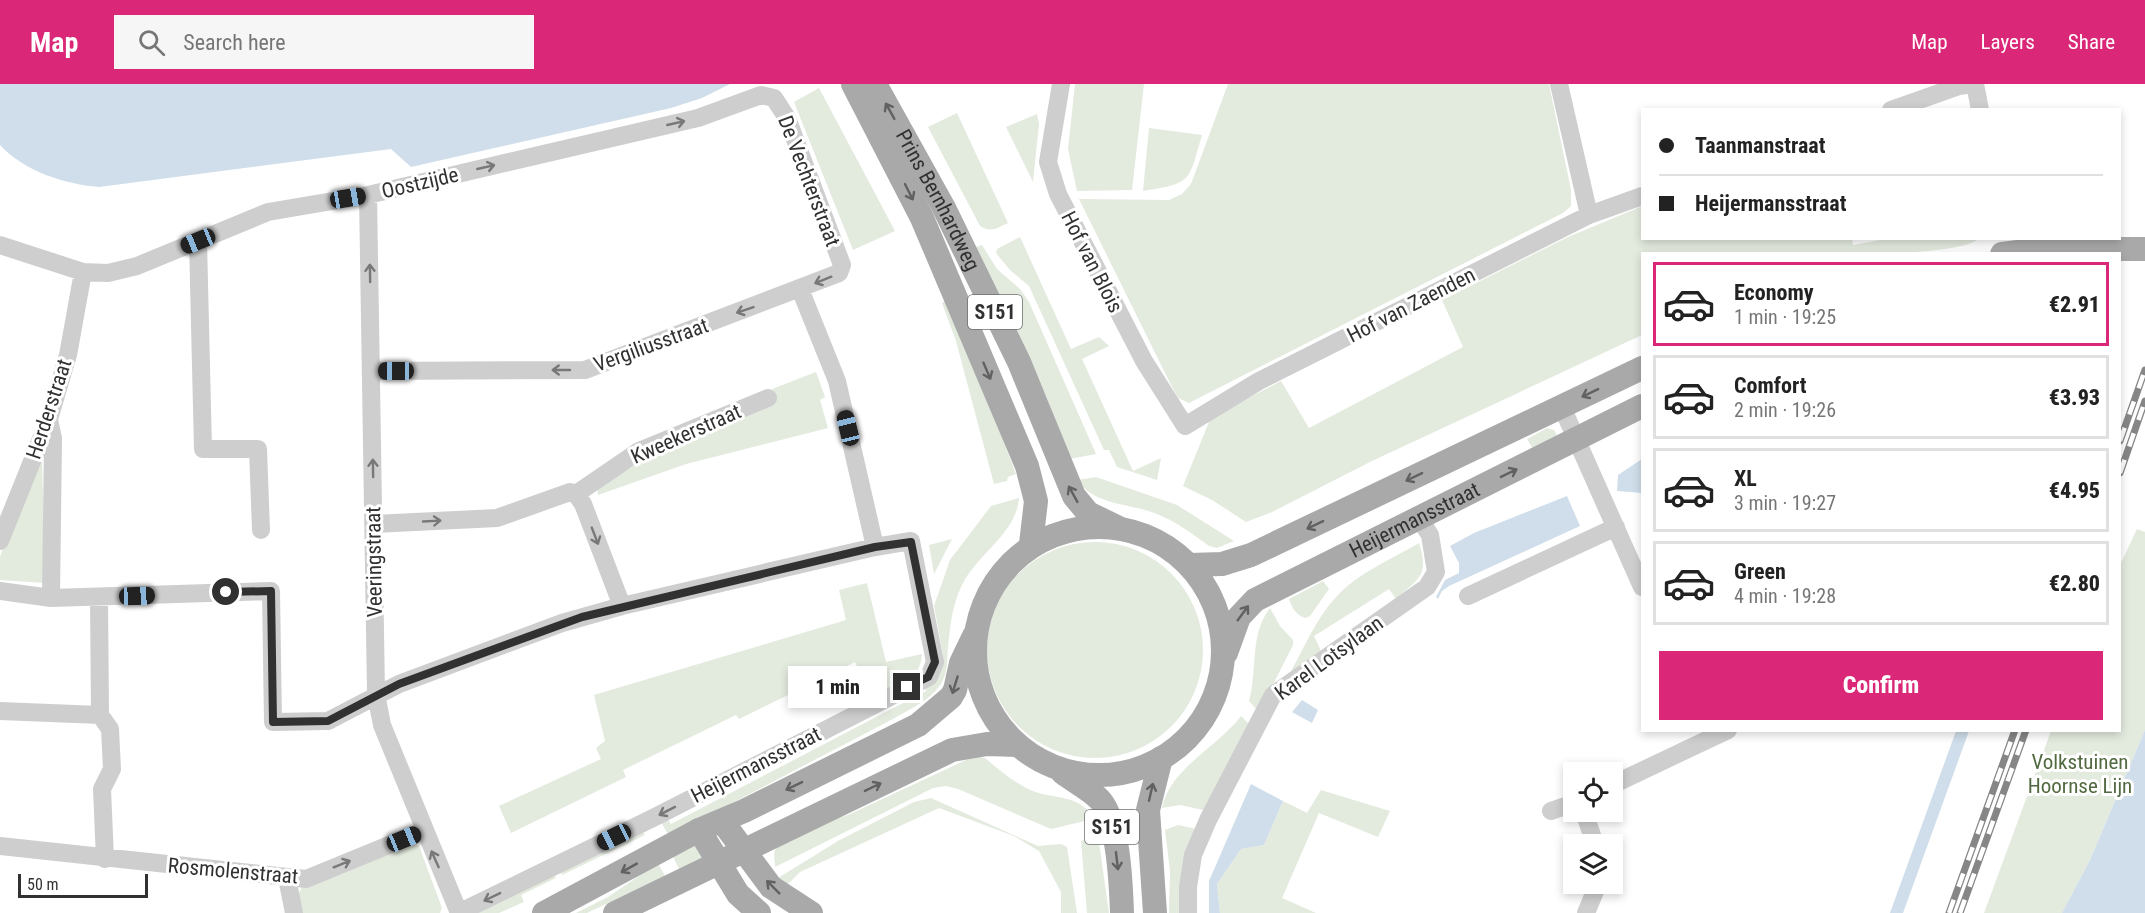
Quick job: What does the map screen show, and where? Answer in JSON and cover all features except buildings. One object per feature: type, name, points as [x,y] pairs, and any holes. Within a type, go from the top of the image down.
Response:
[{"type":"main road","name":"Prins Bernhardweg","points":[[853,84],[922,218],[1027,466],[1036,501],[1031,544]]},
{"type":"main road","name":"Prins Bernhardweg","points":[[875,84],[944,208],[1019,362],[1074,496],[1088,513],[1119,528]]},
{"type":"main road","points":[[2014,252],[2042,249],[2094,252],[2145,249]]},
{"type":"main road","name":"Heijermansstraat","points":[[1190,565],[1222,564],[1251,555],[1641,368]]},
{"type":"main road","name":"Heijermansstraat","points":[[1222,666],[1239,617],[1255,600],[1641,406]]},
{"type":"main road","name":"S151","points":[[1053,766],[1090,775],[1127,772],[1161,758],[1181,744],[1198,726],[1210,706],[1222,666],[1223,640],[1218,614],[1207,590],[1190,565],[1159,542],[1119,528],[1072,532],[1031,544],[1005,570],[993,588],[977,632],[976,660],[981,688],[993,715],[1017,745],[1053,766],[1099,799],[1106,807],[1115,843],[1122,913]]},
{"type":"main road","name":"Heijermansstraat","points":[[544,913],[699,830],[722,821],[907,730],[934,714],[956,690],[961,663],[977,632]]},
{"type":"main road","points":[[615,913],[952,750],[987,744],[1017,745]]},
{"type":"main road","name":"S151","points":[[1155,913],[1148,810],[1161,758]]},
{"type":"main road","points":[[722,821],[771,887],[811,913]]},
{"type":"main road","points":[[699,830],[738,894],[759,913]]},
{"type":"street","name":"Hof van Blois","points":[[1061,84],[1048,162],[1058,194],[1144,361],[1185,426]]},
{"type":"street","points":[[1559,84],[1589,215]]},
{"type":"street","points":[[1897,108],[1959,86],[1974,84],[1980,108]]},
{"type":"street","name":"Oostzijde","points":[[0,245],[83,272],[108,273],[136,266],[268,212],[368,195],[698,118],[761,95],[774,98]]},
{"type":"street","name":"De Vechterstraat","points":[[774,98],[787,118],[842,265]]},
{"type":"street","name":"Veeringstraat","points":[[368,195],[376,694],[382,725],[458,913]]},
{"type":"street","name":"Hof van Zaenden","points":[[1185,426],[1259,381],[1589,215],[1641,196]]},
{"type":"street","points":[[198,241],[203,449],[258,449],[261,530]]},
{"type":"street","name":"Vergiliusstraat","points":[[372,371],[585,370],[800,289],[839,273],[842,265]]},
{"type":"street","name":"Herderstraat","points":[[0,541],[49,419],[68,355],[83,272]]},
{"type":"street","points":[[0,591],[51,598],[99,598],[271,591],[273,722],[328,721],[376,694],[562,623],[622,606],[875,547],[837,381],[800,289]]},
{"type":"street","name":"Kweekerstraat","points":[[374,524],[497,518],[570,492],[576,494],[639,451],[768,398]]},
{"type":"street","points":[[1562,407],[1574,439],[1641,585]]},
{"type":"street","points":[[49,419],[53,438],[51,598]]},
{"type":"street","points":[[576,494],[583,504],[622,606]]},
{"type":"street","name":"Karel Lotsylaan","points":[[1188,913],[1188,887],[1193,855],[1208,820],[1273,694],[1427,587],[1436,572],[1430,535],[1419,518]]},
{"type":"street","points":[[1468,596],[1616,527]]},
{"type":"street","name":"Heijermansstraat","points":[[458,913],[653,818],[928,677],[935,662],[911,542],[875,547]]},
{"type":"street","points":[[99,598],[100,715],[110,729],[112,769],[102,789],[105,859]]},
{"type":"street","points":[[0,711],[100,715]]},
{"type":"street","points":[[1623,779],[1709,734]]},
{"type":"street","points":[[1551,811],[1563,807]]},
{"type":"street","name":"Rosmolenstraat","points":[[0,846],[306,879],[423,831]]},
{"type":"street","points":[[287,878],[294,913]]},
{"type":"street","points":[[1586,913],[1594,894]]},
{"type":"green space","points":[[1075,84],[1144,84],[1132,190],[1077,191],[1068,149]]},
{"type":"green space","points":[[1228,84],[1549,84],[1571,190],[1571,206],[1563,213],[1189,403],[1178,398],[1079,199],[1169,200],[1182,194],[1191,184]]},
{"type":"green space","points":[[819,88],[895,231],[853,250],[794,102]]},
{"type":"green space","points":[[957,113],[1008,223],[997,228],[987,229],[980,226],[928,127]]},
{"type":"green space","points":[[1037,114],[1039,124],[1033,182],[1006,127]]},
{"type":"green space","points":[[1149,128],[1202,135],[1194,162],[1186,178],[1171,185],[1143,191]]},
{"type":"green space","points":[[1641,207],[1641,240],[1852,240],[1853,245],[1880,240],[1976,240],[1958,247],[1906,252],[1641,252],[1641,335],[1372,461],[1272,512],[1246,522],[1212,500],[1183,486],[1211,417],[1281,381],[1309,428],[1463,347],[1442,300],[1568,237]]},
{"type":"green space","points":[[1020,237],[1071,349],[1099,337],[1109,346],[1082,359],[1133,471],[1161,458],[1157,480],[1117,467],[1109,450],[1104,450],[1029,286],[1010,270],[996,253],[997,249]]},
{"type":"green space","points":[[982,245],[997,269],[1020,289],[1029,302],[1096,454],[1069,459],[1047,398],[976,247]]},
{"type":"green space","points":[[945,301],[985,393],[1016,474],[1008,477],[1007,481],[994,484],[956,341],[942,303]]},
{"type":"green space","points":[[816,372],[825,397],[820,400],[828,428],[686,464],[598,495],[597,488],[680,438],[770,407],[772,399],[775,399],[772,389]]},
{"type":"green space","points":[[1547,428],[1554,430],[1557,435],[1533,449],[1527,439]]},
{"type":"green space","points":[[37,454],[42,456],[45,583],[0,580],[0,557]]},
{"type":"green space","points":[[1096,477],[1177,505],[1234,541],[1217,548],[1209,546],[1164,517],[1093,495],[1078,480]]},
{"type":"green space","points":[[1019,498],[1016,511],[1004,533],[977,563],[962,585],[951,624],[946,672],[934,693],[893,719],[669,836],[661,822],[667,818],[671,824],[926,691],[924,686],[943,655],[934,606],[950,560],[991,506]]},
{"type":"green space","name":"Volkstuinen Hoornse Lijn","points":[[2137,529],[2145,532],[2145,730],[2090,860],[2062,913],[1984,913],[2051,732],[2121,732],[2121,563]]},
{"type":"green space","points":[[952,539],[934,574],[929,545]]},
{"type":"green space","points":[[1084,542],[1106,542],[1126,546],[1146,555],[1164,566],[1179,581],[1199,619],[1203,661],[1195,691],[1179,719],[1164,734],[1126,754],[1106,758],[1084,758],[1064,754],[1044,745],[1026,734],[1011,719],[991,681],[987,661],[987,639],[991,619],[1000,599],[1011,581],[1026,566],[1064,546]]},
{"type":"green space","points":[[1419,543],[1422,569],[1411,586],[1396,599],[1389,589],[1314,636],[1322,653],[1291,671],[1317,622],[1345,588],[1365,573]]},
{"type":"green space","points":[[1323,581],[1329,589],[1310,616],[1305,618],[1299,615],[1289,599]]},
{"type":"green space","points":[[867,583],[886,662],[922,654],[917,671],[906,683],[874,700],[855,662],[739,719],[736,715],[623,770],[626,777],[511,833],[499,806],[601,759],[596,748],[605,741],[594,695],[846,620],[839,590]]},
{"type":"green space","points":[[1270,608],[1280,626],[1293,640],[1293,645],[1259,712],[1249,701],[1256,641],[1263,618]]},
{"type":"green space","points":[[1241,716],[1251,726],[1203,810],[1180,805],[1162,808],[1174,781],[1184,769]]},
{"type":"green space","points":[[985,758],[1011,779],[1028,789],[1065,798],[1081,805],[1093,819],[1051,829],[946,786],[933,788],[775,867],[774,853],[778,843],[817,824],[848,815],[966,760]]},
{"type":"green space","points":[[1321,790],[1390,811],[1378,837],[1319,813],[1282,898],[1316,913],[1220,913],[1217,884],[1241,849],[1264,845],[1283,801],[1307,813]]},
{"type":"green space","points":[[931,798],[1038,846],[1061,844],[1067,847],[1077,913],[1061,913],[1061,892],[1039,851],[1014,836],[939,808],[800,872],[785,887],[778,878],[838,841],[914,802]]},
{"type":"green space","points":[[1178,825],[1196,829],[1183,870],[1180,913],[1169,913],[1170,871],[1165,830]]},
{"type":"green space","points":[[642,830],[645,835],[562,875],[560,870]]},
{"type":"green space","points":[[1098,835],[1109,913],[1087,913],[1081,841]]},
{"type":"green space","points":[[414,844],[419,846],[442,908],[440,913],[301,913],[297,897],[302,887]]},
{"type":"green space","points":[[695,845],[705,857],[679,869],[672,854]]},
{"type":"green space","points":[[658,863],[665,876],[587,913],[576,913],[608,897]]},
{"type":"green space","points":[[553,873],[556,878],[521,895],[524,902],[499,913],[471,913]]},
{"type":"water","points":[[0,84],[730,84],[702,98],[671,108],[411,167],[391,149],[99,187],[72,183],[45,175],[21,162],[0,145]]},
{"type":"water","points":[[1641,460],[1641,493],[1617,491],[1618,475]]},
{"type":"water","points":[[1567,496],[1580,526],[1449,586],[1442,591],[1438,599],[1436,597],[1445,580],[1459,573],[1459,563],[1450,546],[1474,533]]},
{"type":"water","points":[[1302,700],[1318,710],[1312,723],[1292,712]]},
{"type":"water","points":[[2145,730],[2145,913],[2062,913],[2090,860]]},
{"type":"water","points":[[1956,732],[1969,732],[1903,913],[1890,913]]},
{"type":"water","points":[[1251,784],[1283,801],[1264,845],[1241,849],[1217,884],[1220,913],[1209,913],[1209,881]]},
{"type":"railway","points":[[2121,438],[2145,370]]},
{"type":"railway","points":[[2121,470],[2145,401]]},
{"type":"railway","points":[[1949,913],[2014,732]]},
{"type":"railway","points":[[1960,913],[2025,732]]},
{"type":"route","points":[[226,592],[271,591],[273,722],[328,721],[399,684],[562,623],[645,600],[875,547],[911,542],[935,662],[928,677],[907,687]]}]
